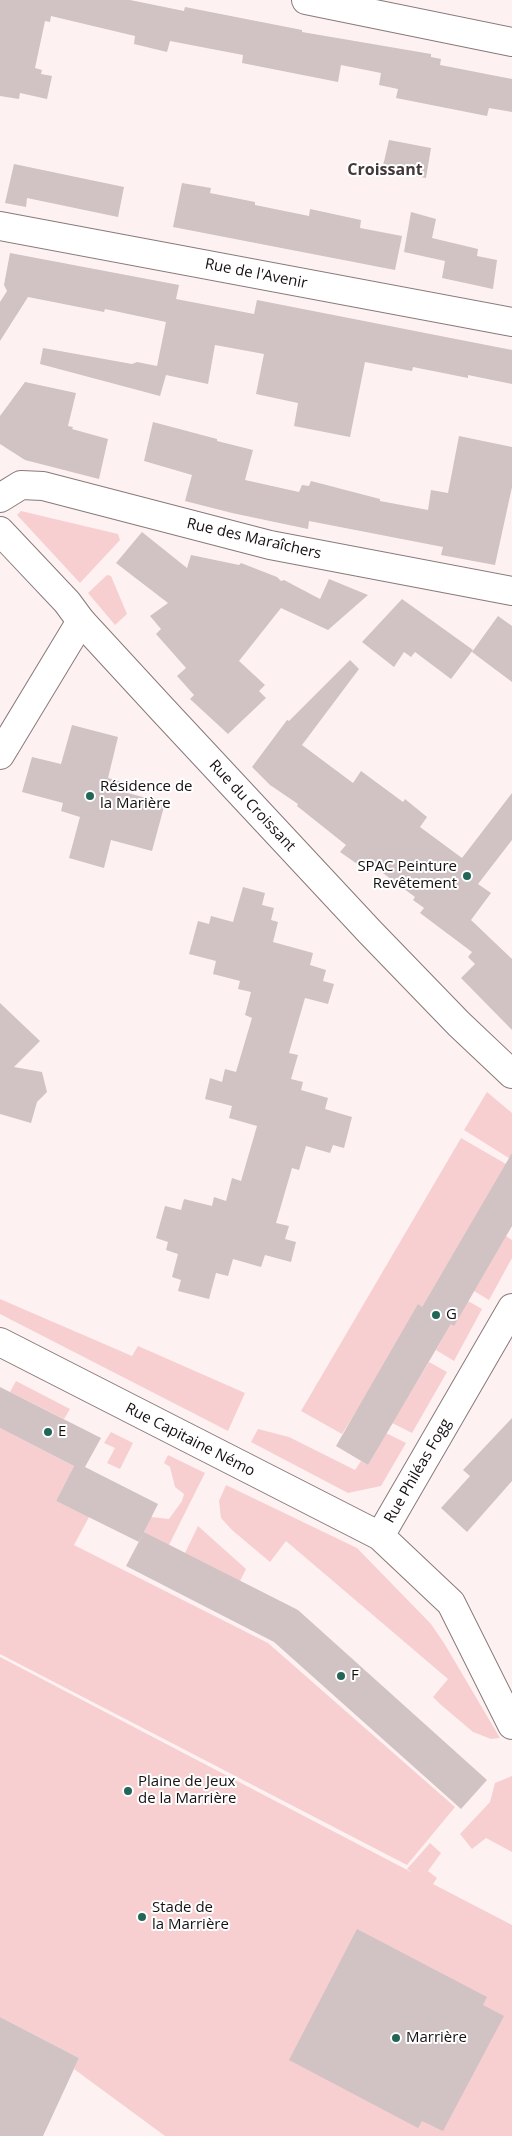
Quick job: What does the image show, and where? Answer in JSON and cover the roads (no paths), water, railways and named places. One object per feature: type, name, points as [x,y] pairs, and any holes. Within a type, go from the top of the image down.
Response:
[{"type":"street","points":[[306,0],[512,42]]},
{"type":"street","name":"Rue de l'Avenir","points":[[0,226],[512,322]]},
{"type":"street","name":"Rue des Maraîchers","points":[[0,498],[20,486],[43,486],[270,545],[512,591]]},
{"type":"street","name":"Rue du Croissant","points":[[0,531],[370,932],[459,1024],[512,1074]]},
{"type":"street","points":[[0,755],[82,621]]},
{"type":"street","name":"Rue Philéas Fogg","points":[[512,1308],[380,1536],[451,1603],[512,1724]]},
{"type":"street","name":"Rue Capitaine Némo","points":[[0,1342],[380,1536]]},
{"type":"place","name":"Résidence de la Marière","points":[[90,796]]},
{"type":"place","name":"SPAC Peinture Revêtement","points":[[467,876]]},
{"type":"place","name":"G","points":[[436,1315]]},
{"type":"place","name":"E","points":[[48,1432]]},
{"type":"place","name":"F","points":[[341,1676]]},
{"type":"place","name":"Plaine de Jeux de la Marrière","points":[[128,1791]]},
{"type":"place","name":"Stade de la Marrière","points":[[142,1917]]},
{"type":"place","name":"Marrière","points":[[396,2038]]},
{"type":"district","name":"Croissant","points":[[385,170]]}]
